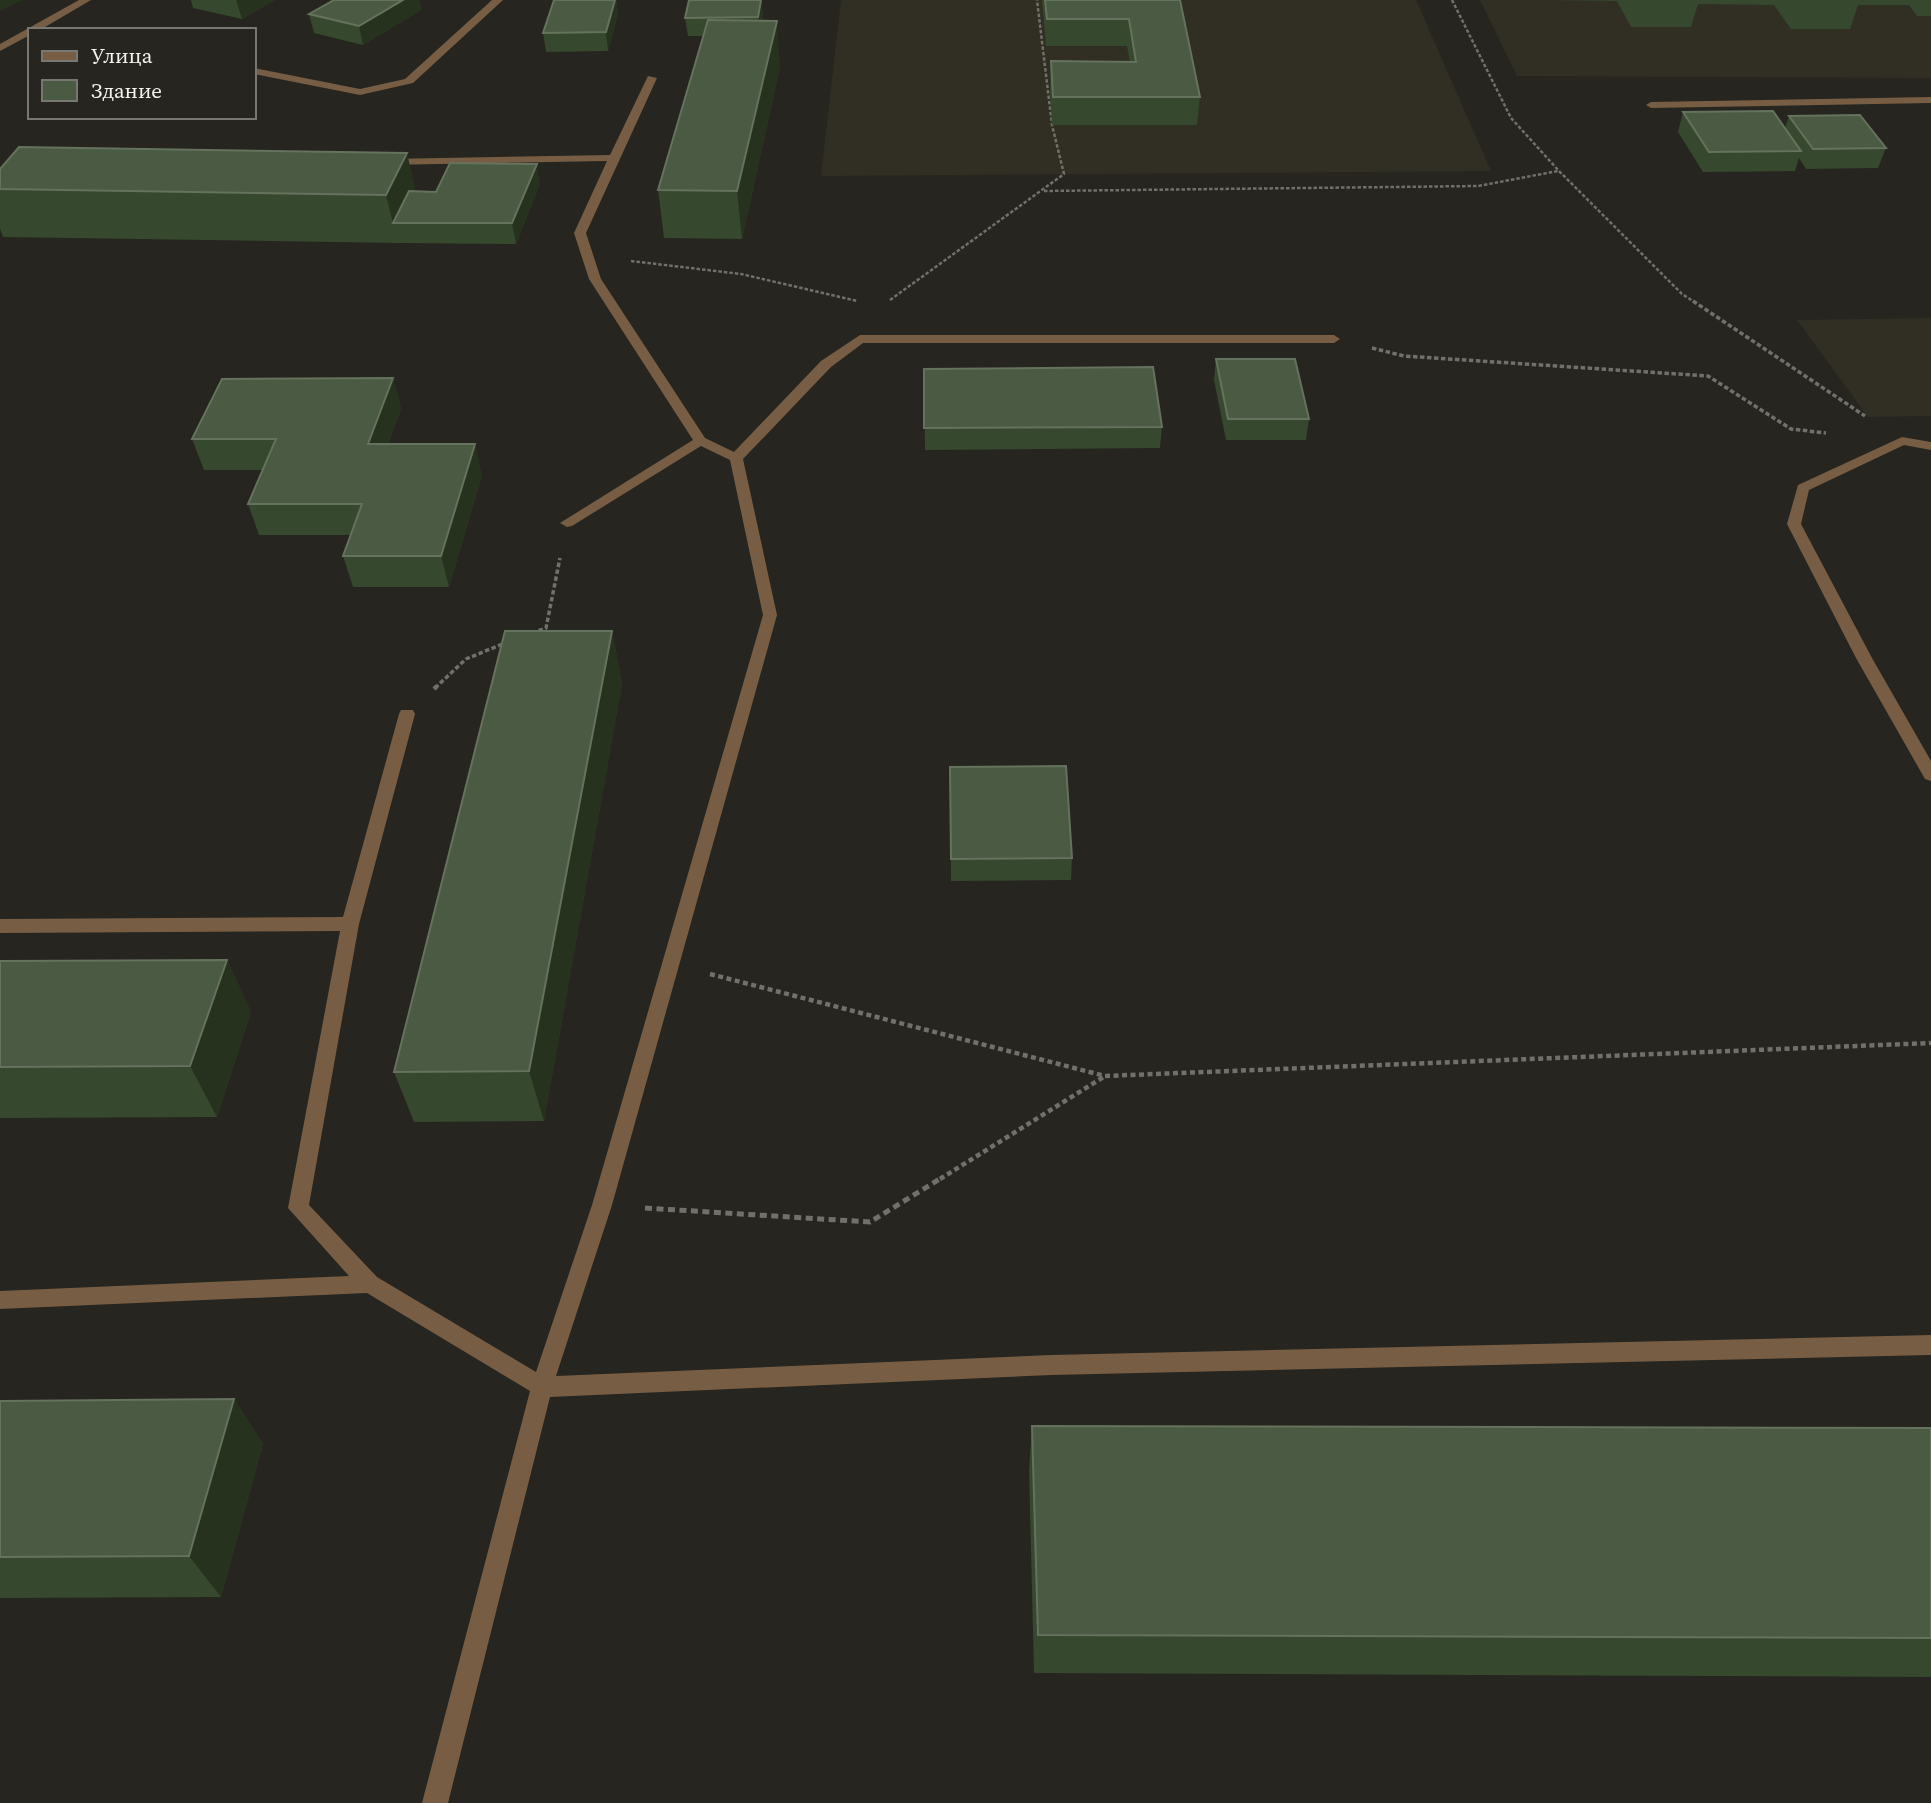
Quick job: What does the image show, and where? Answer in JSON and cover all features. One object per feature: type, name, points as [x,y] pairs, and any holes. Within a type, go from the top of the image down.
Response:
[{"type":"street","points":[[37,28],[86,0]]},
{"type":"street","points":[[256,71],[360,92],[409,81],[498,0]]},
{"type":"street","points":[[0,48],[28,33]]},
{"type":"street","points":[[652,78],[580,233],[595,279],[700,441],[736,458]]},
{"type":"street","points":[[1651,105],[1931,100]]},
{"type":"street","points":[[376,163],[614,158]]},
{"type":"street","points":[[736,458],[826,363],[860,339],[1334,339]]},
{"type":"street","points":[[568,523],[700,441]]},
{"type":"street","points":[[1931,446],[1902,441],[1802,488],[1794,524],[1864,658],[1931,775]]},
{"type":"street","points":[[435,1803],[542,1387],[603,1205],[770,615],[736,458]]},
{"type":"street","points":[[408,714],[351,924],[298,1208],[370,1284],[542,1387],[1051,1365],[1931,1345]]},
{"type":"street","points":[[0,926],[351,924]]},
{"type":"street","points":[[0,1300],[370,1284]]},
{"type":"path","points":[[860,339],[881,306],[1064,174],[1052,125],[1038,0]]},
{"type":"path","points":[[1452,0],[1511,118],[1559,171],[1682,294],[1902,441]]},
{"type":"path","points":[[1044,191],[1478,186],[1559,171]]},
{"type":"path","points":[[589,261],[631,261],[741,274],[881,306]]},
{"type":"path","points":[[1334,339],[1404,356],[1708,376],[1791,429],[1902,441]]},
{"type":"path","points":[[525,636],[546,628],[568,523]]},
{"type":"path","points":[[408,714],[467,659],[514,639]]},
{"type":"path","points":[[673,964],[1105,1076],[1931,1043]]},
{"type":"path","points":[[603,1205],[870,1222],[1105,1076]]},
{"type":"shaded area","points":[[841,0],[1416,0],[1491,171],[821,176]]},
{"type":"shaded area","points":[[1480,0],[1931,0],[1931,78],[1517,76]]},
{"type":"shaded area","points":[[1931,318],[1931,416],[1868,417],[1797,320]]},
{"type":"building","points":[[334,0],[403,0],[359,26],[309,14]]},
{"type":"building","points":[[554,0],[615,0],[606,32],[543,33]]},
{"type":"building","points":[[689,0],[761,0],[758,17],[685,18]]},
{"type":"building","points":[[1045,0],[1180,0],[1200,97],[1053,97],[1051,61],[1136,62],[1129,19],[1047,19]]},
{"type":"building","points":[[708,20],[777,21],[737,191],[658,190]]},
{"type":"building","points":[[1773,111],[1801,151],[1709,152],[1683,112]]},
{"type":"building","points":[[1860,115],[1886,148],[1813,149],[1789,116]]},
{"type":"building","points":[[19,147],[407,153],[386,195],[0,189],[0,169]]},
{"type":"building","points":[[450,163],[537,164],[512,223],[393,223],[409,191],[436,192]]},
{"type":"building","points":[[1216,359],[1295,359],[1309,419],[1228,419]]},
{"type":"building","points":[[1153,367],[1162,427],[924,428],[924,369]]},
{"type":"building","points":[[393,378],[368,444],[475,444],[441,556],[343,556],[362,504],[248,504],[276,439],[192,439],[222,379]]},
{"type":"building","points":[[505,631],[612,631],[529,1071],[394,1072]]},
{"type":"building","points":[[1066,766],[1072,858],[951,859],[950,767]]},
{"type":"building","points":[[227,960],[190,1066],[0,1067],[0,961]]},
{"type":"building","points":[[234,1399],[189,1556],[0,1557],[0,1401]]},
{"type":"building","points":[[1032,1426],[1931,1428],[1931,1638],[1038,1635]]}]
